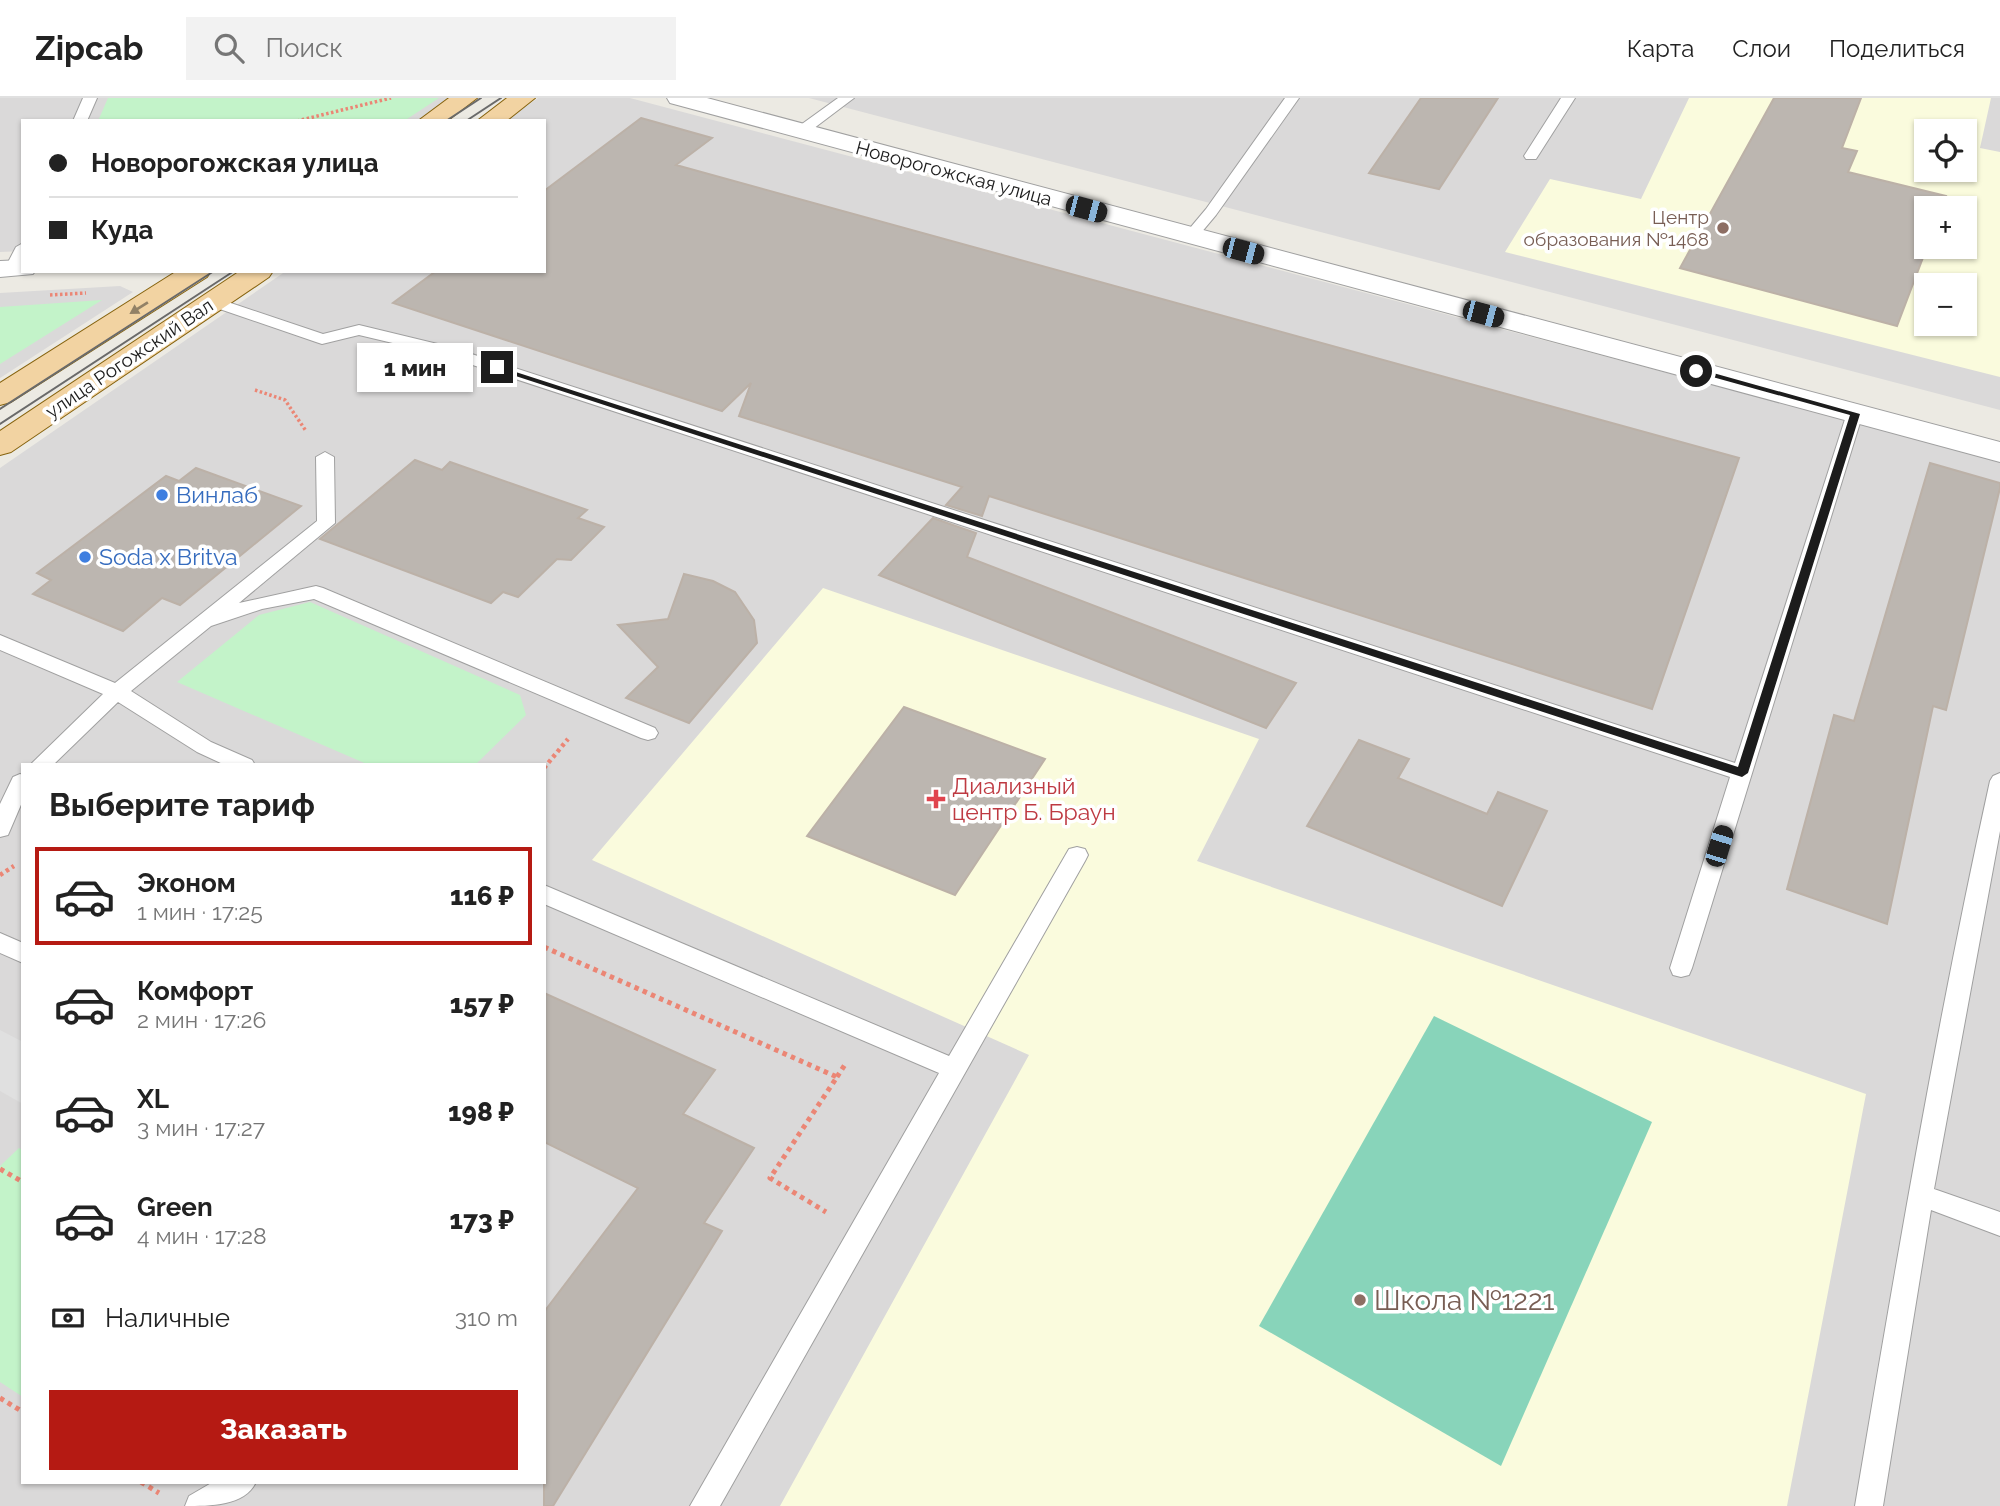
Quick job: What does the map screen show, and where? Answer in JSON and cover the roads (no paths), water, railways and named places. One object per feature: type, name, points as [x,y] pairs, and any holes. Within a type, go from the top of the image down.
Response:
[{"type":"main road","points":[[433,119],[465,98]]},
{"type":"main road","points":[[492,119],[523,98]]},
{"type":"main road","name":"улица Рогожский Вал","points":[[0,396],[194,273]]},
{"type":"main road","name":"улица Рогожский Вал","points":[[0,445],[256,273]]},
{"type":"street","name":"Новорогожская улица","points":[[679,98],[2000,452]]},
{"type":"lane","points":[[81,119],[90,98]]},
{"type":"lane","points":[[800,132],[847,98]]},
{"type":"lane","points":[[1190,237],[1211,212],[1292,98]]},
{"type":"lane","points":[[1531,156],[1568,98]]},
{"type":"lane","points":[[213,302],[322,339],[359,330],[444,350],[1742,773]]},
{"type":"lane","points":[[1681,968],[1855,414]]},
{"type":"lane","points":[[42,763],[117,692],[326,523],[325,457]]},
{"type":"lane","points":[[209,620],[259,603],[316,592],[648,733]]},
{"type":"lane","points":[[0,642],[117,692],[204,747],[240,763]]},
{"type":"lane","points":[[1869,1506],[1920,1195],[1973,901],[2000,781]]},
{"type":"lane","points":[[0,829],[14,783]]},
{"type":"lane","points":[[704,1506],[1077,856]]},
{"type":"lane","points":[[546,895],[954,1069]]},
{"type":"lane","points":[[0,943],[21,953]]},
{"type":"lane","points":[[1920,1195],[2000,1224]]},
{"type":"lane","points":[[199,1506],[238,1484]]},
{"type":"tram line","points":[[449,119],[481,98]]},
{"type":"tram line","points":[[469,119],[501,98]]},
{"type":"tram line","points":[[0,409],[211,273]]},
{"type":"tram line","points":[[0,424],[231,273]]},
{"type":"place","name":"Центр образования №1468","points":[[1723,228]]},
{"type":"place","name":"Винлаб","points":[[162,495]]},
{"type":"place","name":"Soda x Britva","points":[[85,557]]},
{"type":"place","name":"Диализный центр Б. Браун","points":[[936,799]]},
{"type":"place","name":"Школа №1221","points":[[1360,1300]]}]
